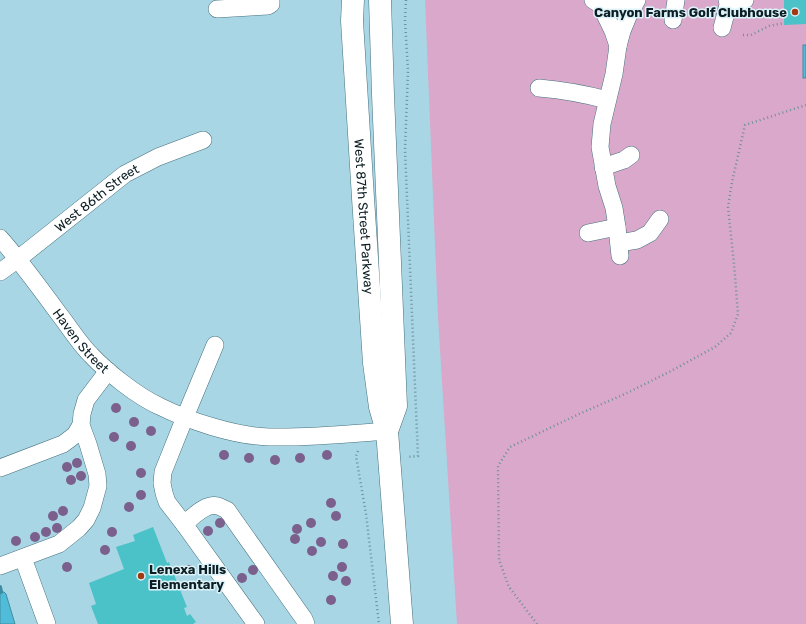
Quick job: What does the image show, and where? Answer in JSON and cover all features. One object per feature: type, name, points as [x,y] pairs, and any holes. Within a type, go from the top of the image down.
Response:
[{"type":"main road","name":"West 87th Street Parkway","points":[[353,0],[352,21],[374,363],[380,408],[387,431],[402,624]]},
{"type":"main road","name":"West 87th Street Parkway","points":[[380,0],[396,406],[387,431]]},
{"type":"street","points":[[216,9],[268,6],[271,4],[271,0]]},
{"type":"street","points":[[597,3],[611,9],[622,8],[636,0]]},
{"type":"street","points":[[618,242],[614,208],[607,186],[600,147],[602,124],[614,74],[618,46],[622,31],[636,0]]},
{"type":"street","points":[[673,20],[676,0]]},
{"type":"street","points":[[722,28],[728,0],[745,0]]},
{"type":"street","points":[[597,3],[613,31],[618,46]]},
{"type":"street","points":[[539,88],[607,100]]},
{"type":"street","name":"West 86th Street","points":[[0,272],[124,174],[158,156],[203,140]]},
{"type":"street","points":[[603,167],[624,160],[631,155]]},
{"type":"street","points":[[588,233],[618,242],[636,240],[650,233],[660,219]]},
{"type":"street","name":"Haven Street","points":[[0,238],[18,259],[91,355],[108,371],[137,394],[158,406],[224,430],[269,437],[387,431]]},
{"type":"street","points":[[215,346],[163,472],[162,483],[167,502],[256,624]]},
{"type":"street","points":[[0,566],[59,544],[69,537],[86,520],[92,508],[98,486],[98,474],[81,425],[82,414],[86,400],[108,371]]},
{"type":"street","points":[[0,468],[63,444],[75,435],[81,425]]},
{"type":"street","points":[[184,524],[201,510],[210,506],[218,506],[227,510],[304,619],[306,624]]},
{"type":"street","points":[[23,558],[47,624]]},
{"type":"path","points":[[406,0],[405,20],[408,71],[405,150],[418,456],[408,457]]},
{"type":"path","points":[[743,35],[751,35],[769,26],[784,24]]},
{"type":"path","points":[[537,624],[509,587],[499,560],[498,466],[510,447],[671,371],[715,347],[731,333],[738,314],[728,207],[745,125],[806,105]]},
{"type":"path","points":[[358,451],[356,456],[366,514],[379,624]]},
{"type":"shaded area","points":[[425,0],[806,0],[806,624],[457,624],[438,317]]},
{"type":"water","points":[[803,45],[806,45],[806,78],[803,78]]},
{"type":"water","points":[[0,592],[4,592],[6,594],[15,624],[0,624]]},
{"type":"building","name":"Canyon Farms Golf Clubhouse","points":[[784,0],[806,0],[806,24],[784,25]]},
{"type":"building","name":"Lenexa Hills Elementary","points":[[153,527],[187,607],[184,608],[187,616],[190,614],[196,622],[193,624],[98,624],[91,606],[96,604],[89,583],[124,569],[116,547],[135,541],[133,535]]},
{"type":"waterway","points":[[0,587],[1,592]]},
{"type":"place","name":"Canyon Farms Golf Clubhouse","points":[[795,12]]},
{"type":"place","name":"Lenexa Hills Elementary","points":[[141,576]]}]
